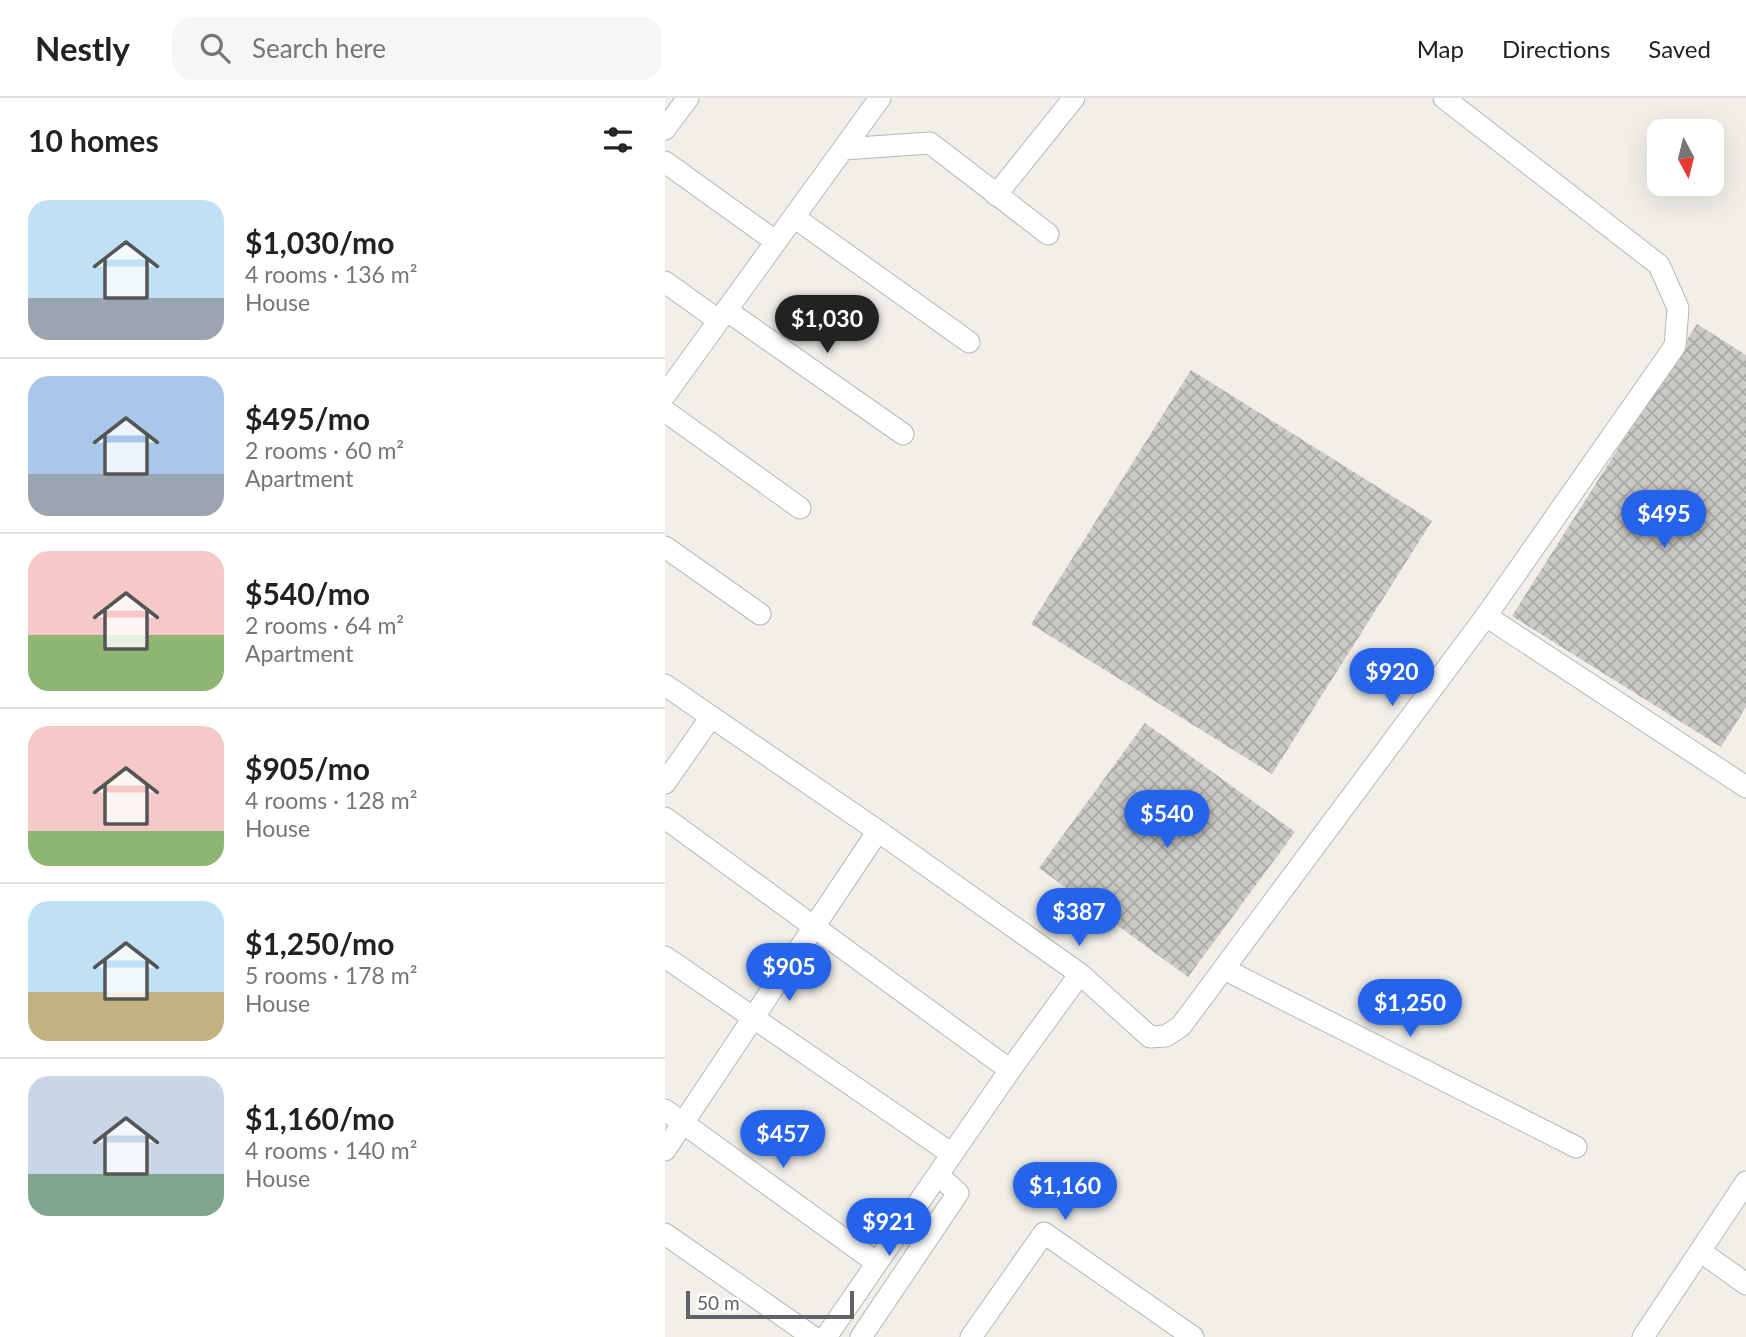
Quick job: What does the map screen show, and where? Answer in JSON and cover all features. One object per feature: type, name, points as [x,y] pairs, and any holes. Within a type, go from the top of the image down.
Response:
[{"type":"street","points":[[665,129],[688,98]]},
{"type":"street","points":[[665,395],[880,98]]},
{"type":"street","points":[[996,195],[1074,98]]},
{"type":"street","points":[[665,685],[1080,974],[1150,1037],[1166,1036],[1181,1026],[1486,616],[1675,346],[1678,308],[1659,265],[1444,98]]},
{"type":"street","points":[[842,149],[930,143],[1048,234]]},
{"type":"street","points":[[665,162],[775,241]]},
{"type":"street","points":[[794,217],[969,342]]},
{"type":"street","points":[[665,282],[722,315],[904,434]]},
{"type":"street","points":[[665,411],[800,508]]},
{"type":"street","points":[[665,547],[760,614]]},
{"type":"street","points":[[1486,616],[1746,787]]},
{"type":"street","points":[[665,783],[711,717]]},
{"type":"street","points":[[665,818],[1010,1070]]},
{"type":"street","points":[[665,1150],[878,831]]},
{"type":"street","points":[[665,957],[952,1154]]},
{"type":"street","points":[[1224,969],[1576,1147]]},
{"type":"street","points":[[826,1337],[1010,1070],[1080,974]]},
{"type":"street","points":[[665,1110],[877,1263]]},
{"type":"street","points":[[861,1337],[958,1193],[938,1175]]},
{"type":"street","points":[[1643,1337],[1746,1182]]},
{"type":"street","points":[[971,1337],[1044,1233],[1193,1337]]},
{"type":"street","points":[[665,1234],[813,1337]]},
{"type":"street","points":[[1700,1251],[1746,1284]]},
{"type":"building","points":[[1697,324],[1746,355],[1746,707],[1721,747],[1512,616]]},
{"type":"building","points":[[1191,370],[1432,521],[1272,774],[1031,624]]},
{"type":"building","points":[[1145,723],[1295,832],[1188,977],[1039,868]]}]
